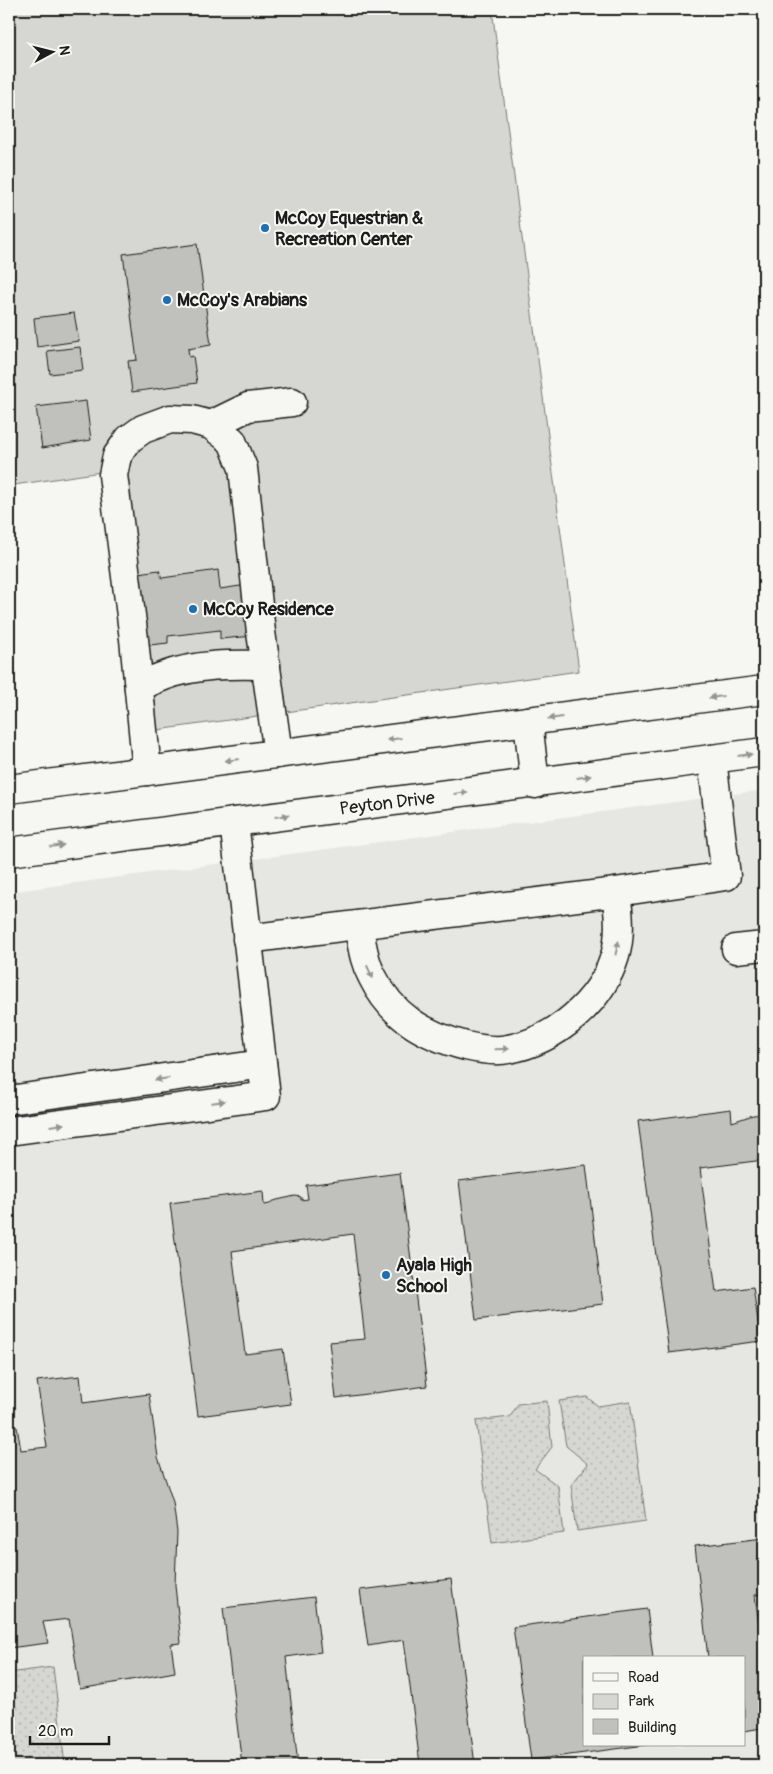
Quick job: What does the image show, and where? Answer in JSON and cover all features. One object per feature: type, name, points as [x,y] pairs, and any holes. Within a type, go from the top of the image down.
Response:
[{"type":"main road","points":[[211,425],[248,407],[292,402]]},
{"type":"main road","points":[[147,771],[139,687],[113,475],[116,456],[129,439],[143,429],[170,419],[192,420],[211,425],[232,441],[243,468],[278,754]]},
{"type":"main road","points":[[139,687],[178,671],[230,664],[266,664]]},
{"type":"main road","points":[[9,789],[764,690]]},
{"type":"main road","points":[[528,721],[535,784]]},
{"type":"main road","name":"Peyton Drive","points":[[9,852],[535,784],[764,752]]},
{"type":"main road","points":[[247,939],[616,892],[726,876],[712,759]]},
{"type":"main road","points":[[9,1131],[266,1096],[234,822]]},
{"type":"main road","points":[[358,925],[365,961],[371,975],[386,999],[404,1018],[417,1027],[448,1041],[483,1049],[507,1050],[536,1041],[553,1031],[580,1011],[601,986],[615,957],[619,940],[616,892]]},
{"type":"main road","points":[[736,950],[764,946]]},
{"type":"main road","points":[[9,1100],[262,1064]]},
{"type":"shaded area","name":"Ayala High School","points":[[764,790],[764,1765],[9,1765],[9,892]]},
{"type":"green space","name":"McCoy Equestrian & Recreation Center","points":[[9,9],[492,9],[579,671],[136,733],[101,472],[14,485],[9,447]]},
{"type":"green space","points":[[587,1397],[598,1406],[630,1401],[646,1521],[577,1531],[571,1485],[588,1464],[566,1446],[559,1401]]},
{"type":"green space","points":[[547,1401],[552,1447],[535,1469],[558,1486],[564,1533],[492,1543],[476,1421],[510,1417],[518,1404]]},
{"type":"green space","points":[[53,1667],[65,1765],[9,1765],[9,1673]]},
{"type":"building","name":"McCoy's Arabians","points":[[197,244],[211,345],[188,349],[189,357],[193,356],[197,383],[132,392],[128,361],[137,360],[123,254]]},
{"type":"building","points":[[74,313],[79,341],[37,347],[34,318]]},
{"type":"building","points":[[80,347],[83,370],[50,374],[47,351]]},
{"type":"building","points":[[86,401],[91,440],[42,448],[36,407]]},
{"type":"building","name":"McCoy Residence","points":[[159,570],[162,578],[218,570],[220,589],[247,585],[254,636],[220,639],[220,630],[168,636],[168,643],[141,646],[131,574]]},
{"type":"building","points":[[731,1109],[732,1122],[753,1115],[764,1114],[764,1160],[700,1168],[716,1292],[753,1287],[761,1341],[669,1353],[638,1121]]},
{"type":"building","points":[[586,1165],[603,1304],[476,1320],[459,1181]]},
{"type":"building","points":[[400,1173],[427,1386],[336,1398],[329,1342],[365,1339],[353,1234],[232,1251],[245,1354],[283,1349],[291,1404],[198,1416],[170,1203],[263,1191],[264,1205],[295,1196],[301,1197],[301,1200],[308,1199],[306,1185]]},
{"type":"building","points":[[80,1376],[83,1403],[149,1394],[158,1457],[173,1502],[177,1532],[175,1585],[181,1643],[171,1644],[175,1672],[80,1689],[69,1619],[43,1622],[48,1643],[9,1648],[9,1428],[17,1427],[21,1450],[47,1447],[37,1381]]},
{"type":"building","points":[[764,1538],[764,1594],[755,1595],[764,1665],[764,1746],[762,1728],[746,1731],[746,1656],[708,1656],[695,1546]]},
{"type":"building","points":[[451,1579],[475,1765],[408,1765],[420,1764],[404,1640],[368,1646],[360,1590]]},
{"type":"building","points":[[314,1597],[321,1652],[286,1657],[298,1765],[242,1765],[223,1608]]},
{"type":"building","points":[[647,1609],[653,1656],[583,1656],[583,1746],[638,1746],[531,1760],[513,1627]]},
{"type":"place","name":"McCoy Equestrian & Recreation Center","points":[[265,228]]},
{"type":"place","name":"McCoy's Arabians","points":[[167,300]]},
{"type":"place","name":"McCoy Residence","points":[[193,609]]},
{"type":"place","name":"Ayala High School","points":[[386,1275]]}]
